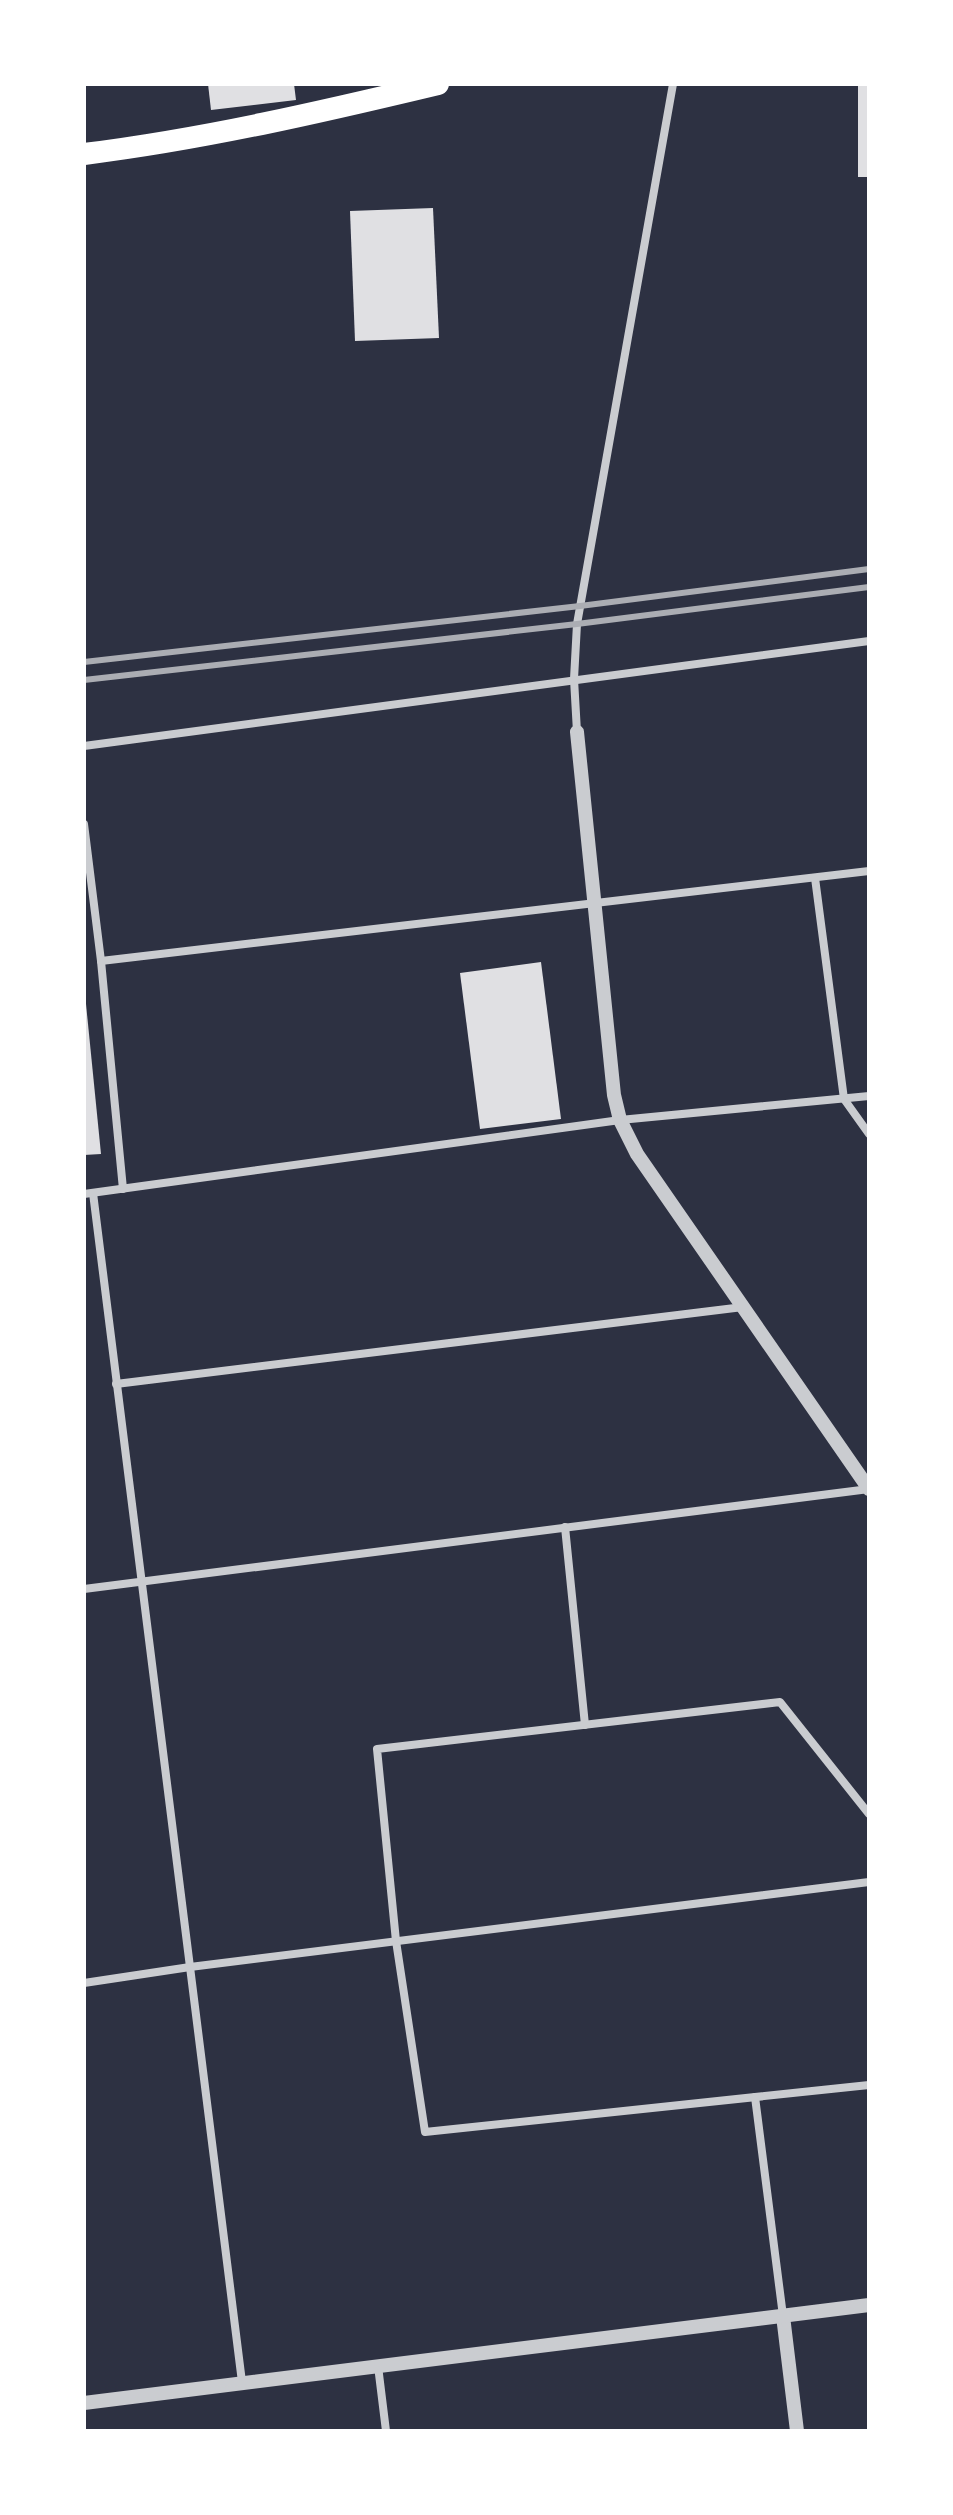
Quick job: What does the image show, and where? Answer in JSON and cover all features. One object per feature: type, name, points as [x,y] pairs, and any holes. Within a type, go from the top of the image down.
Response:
[{"type":"highway","points":[[84,154],[170,142],[308,115],[438,84]]},
{"type":"street","points":[[84,1589],[869,1489],[637,1154],[620,1120],[614,1095],[577,732],[574,647],[673,84]]},
{"type":"street","points":[[84,746],[869,641]]},
{"type":"street","points":[[84,824],[123,1189]]},
{"type":"street","points":[[101,961],[869,871]]},
{"type":"street","points":[[815,878],[844,1099],[869,1134]]},
{"type":"street","points":[[242,2382],[116,1384],[88,1193],[620,1120],[869,1096]]},
{"type":"street","points":[[116,1384],[743,1307]]},
{"type":"street","points":[[565,1527],[585,1725]]},
{"type":"street","points":[[869,1814],[780,1702],[377,1749],[396,1941],[425,2132],[869,2085]]},
{"type":"street","points":[[84,1983],[869,1882]]},
{"type":"street","points":[[755,2097],[797,2431]]},
{"type":"street","points":[[84,2403],[869,2305]]},
{"type":"street","points":[[378,2365],[386,2431]]},
{"type":"building","points":[[208,84],[294,84],[296,100],[211,110]]},
{"type":"building","points":[[858,84],[869,84],[869,177],[858,177]]},
{"type":"building","points":[[433,208],[439,338],[355,341],[350,211]]},
{"type":"building","points":[[541,962],[561,1119],[480,1129],[460,973]]},
{"type":"building","points":[[84,1004],[101,1154],[84,1155]]},
{"type":"railway","points":[[84,662],[580,606],[869,569]]},
{"type":"railway","points":[[84,680],[869,587]]}]
